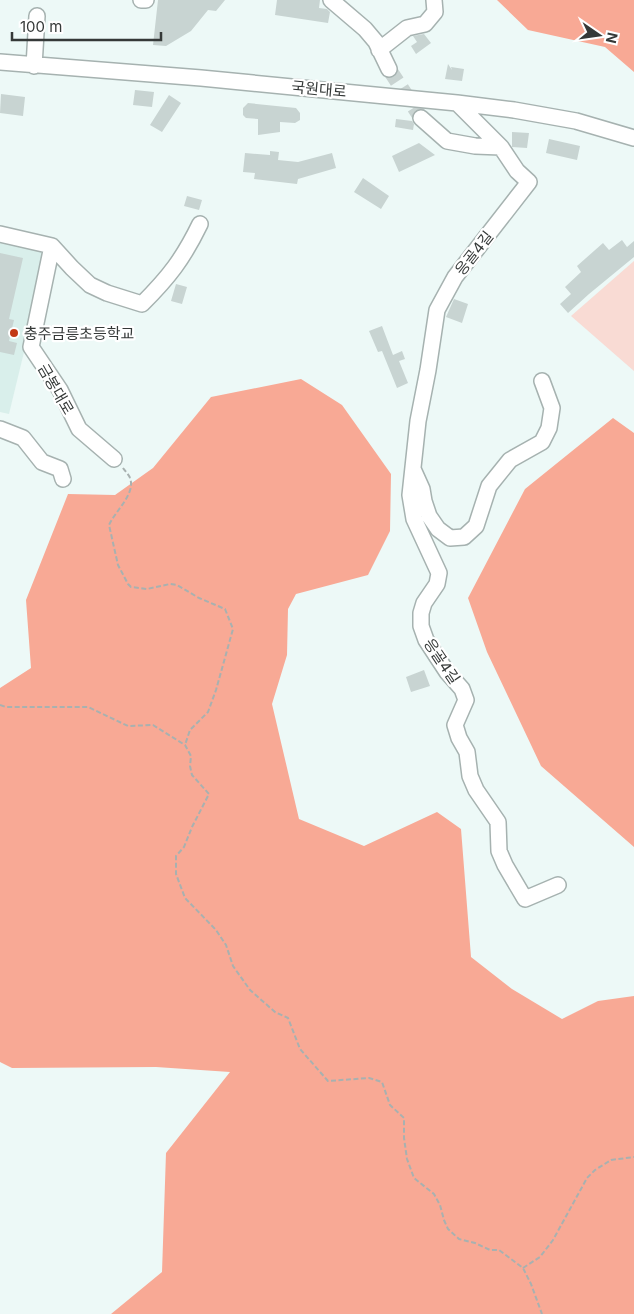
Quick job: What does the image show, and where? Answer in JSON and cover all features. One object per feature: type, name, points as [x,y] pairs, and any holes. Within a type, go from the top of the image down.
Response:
[{"type":"street","points":[[141,0],[146,0]]},
{"type":"street","points":[[331,0],[365,29],[376,42],[389,69]]},
{"type":"street","points":[[379,50],[407,28],[424,24],[436,12],[434,0]]},
{"type":"street","points":[[34,66],[37,16]]},
{"type":"street","name":"국원대로","points":[[0,62],[201,78],[457,103],[514,110],[576,121],[634,138]]},
{"type":"street","name":"응골4길","points":[[457,103],[500,147],[517,171],[529,182],[455,277],[437,310],[418,421],[410,495],[414,519],[439,573],[437,584],[424,603],[421,613],[421,626],[426,640],[447,672],[462,689],[466,700],[455,724],[459,738],[467,752],[470,776],[476,790],[498,822],[499,851],[509,871],[525,899],[558,885]]},
{"type":"street","points":[[421,118],[447,141],[475,146],[500,147]]},
{"type":"street","points":[[0,234],[52,246],[90,285],[107,293],[142,304],[167,279],[187,252],[200,224]]},
{"type":"street","name":"금봉대로","points":[[52,246],[31,347],[60,390],[79,429],[114,459]]},
{"type":"street","name":"응골4길","points":[[413,467],[422,489],[429,516],[438,528],[450,538],[464,537],[476,526],[489,486],[510,460],[542,442],[549,428],[552,408],[542,382]]},
{"type":"street","points":[[0,429],[23,438],[42,462],[60,469],[63,479]]},
{"type":"path","points":[[114,459],[130,478],[127,500],[118,509],[109,525],[118,565],[128,584],[132,588],[140,589],[170,584],[177,585],[199,598],[225,609],[233,629],[210,707],[190,730],[185,745]]},
{"type":"path","points":[[0,705],[6,707],[88,707],[128,726],[153,725],[185,745],[191,756],[190,766],[192,775],[209,794],[184,847],[176,856],[176,874],[185,898],[216,930],[226,945],[233,966],[250,990],[275,1012],[288,1018],[300,1049],[328,1081],[369,1078],[382,1082],[390,1105],[404,1118],[407,1159],[414,1178],[434,1194],[448,1229],[459,1239],[475,1242],[490,1250],[499,1250],[523,1268],[542,1314]]},
{"type":"path","points":[[523,1268],[540,1257],[553,1240],[587,1178],[595,1170],[611,1160],[634,1157]]},
{"type":"shaded area","points":[[497,0],[634,0],[634,72],[605,47],[528,30]]},
{"type":"shaded area","name":"충주금릉초등학교","points":[[0,242],[48,253],[9,414],[0,412]]},
{"type":"shaded area","points":[[634,261],[634,371],[571,316]]},
{"type":"shaded area","points":[[301,379],[342,405],[391,474],[390,531],[368,575],[296,594],[288,609],[287,655],[272,704],[299,819],[364,846],[437,812],[461,829],[471,957],[512,989],[562,1019],[598,1001],[634,996],[634,1314],[111,1314],[162,1272],[166,1153],[230,1072],[156,1067],[12,1068],[0,1062],[0,688],[31,668],[26,600],[68,494],[115,495],[153,468],[211,397]]},
{"type":"shaded area","points":[[613,418],[634,433],[634,847],[541,766],[487,652],[468,598],[525,489]]},
{"type":"building","points":[[158,0],[225,0],[216,11],[208,10],[191,31],[166,46],[153,45]]},
{"type":"building","points":[[277,0],[320,0],[319,8],[327,9],[330,12],[328,23],[275,15]]},
{"type":"building","points":[[424,34],[431,43],[416,54],[411,46],[417,42],[413,36]]},
{"type":"building","points":[[448,64],[452,70],[451,67],[464,69],[462,81],[445,79]]},
{"type":"building","points":[[135,90],[154,92],[152,107],[133,105]]},
{"type":"building","points":[[1,94],[25,97],[23,116],[0,113]]},
{"type":"building","points":[[169,95],[181,103],[162,132],[150,125]]},
{"type":"building","points":[[248,103],[296,108],[300,113],[300,120],[295,123],[280,122],[280,132],[258,135],[258,119],[246,118],[243,115],[243,108]]},
{"type":"building","points":[[396,119],[412,121],[414,124],[413,130],[395,127]]},
{"type":"building","points":[[512,132],[529,133],[527,148],[512,147]]},
{"type":"building","points":[[549,139],[580,146],[577,160],[546,153]]},
{"type":"building","points":[[419,143],[435,155],[399,172],[392,156]]},
{"type":"building","points":[[270,151],[279,152],[278,160],[298,162],[332,153],[336,168],[298,179],[297,184],[254,179],[255,173],[243,172],[245,153],[270,155]]},
{"type":"building","points":[[363,178],[389,196],[381,209],[354,192]]},
{"type":"building","points":[[187,196],[202,200],[199,210],[184,206]]},
{"type":"building","points":[[622,240],[627,247],[634,241],[634,257],[568,313],[560,304],[571,294],[565,287],[581,272],[577,266],[603,243],[609,250]]},
{"type":"building","points":[[0,253],[23,258],[9,319],[14,320],[9,341],[17,343],[14,355],[0,352]]},
{"type":"building","points":[[176,284],[187,287],[182,304],[171,301]]},
{"type":"building","points":[[454,299],[468,304],[462,323],[446,317]]},
{"type":"building","points":[[382,326],[393,355],[402,351],[405,359],[399,361],[408,383],[397,388],[382,351],[378,352],[369,331]]},
{"type":"building","points":[[424,670],[430,686],[411,692],[406,677]]},
{"type":"tunnel","points":[[389,69],[421,118]]},
{"type":"place","name":"충주금릉초등학교","points":[[14,333]]}]
